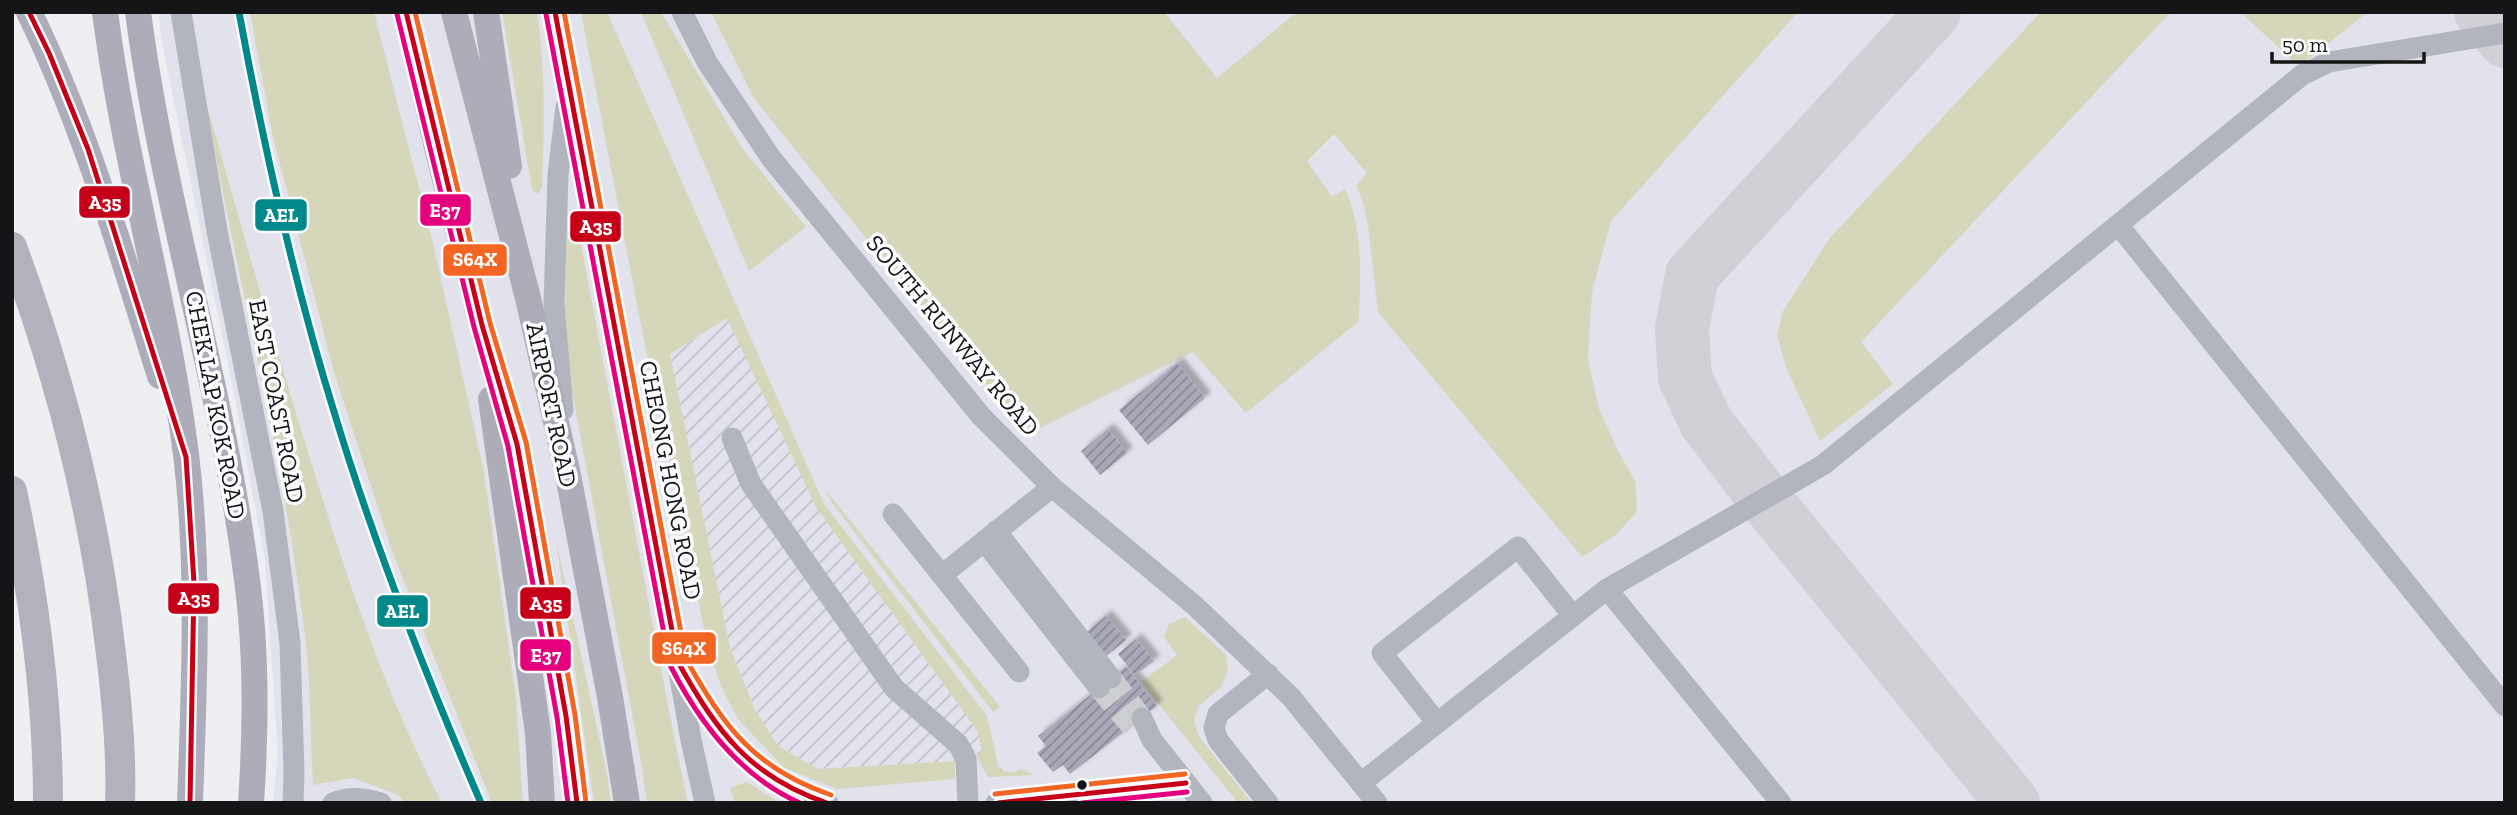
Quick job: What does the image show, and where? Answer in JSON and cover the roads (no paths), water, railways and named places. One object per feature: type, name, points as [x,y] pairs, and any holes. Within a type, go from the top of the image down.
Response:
[{"type":"highway","points":[[12,247],[51,360],[74,441],[91,518],[101,571],[115,684],[120,803]]},
{"type":"highway","points":[[12,491],[40,648],[45,702],[48,803]]},
{"type":"main road","points":[[29,12],[49,53],[88,149],[186,457]]},
{"type":"main road","name":"CHEK LAP KOK ROAD","points":[[105,12],[120,102],[168,342],[186,457],[193,546],[195,639],[190,803]]},
{"type":"main road","name":"CHEK LAP KOK ROAD","points":[[138,12],[158,128],[204,341],[242,541],[253,638],[255,693],[251,803]]},
{"type":"main road","name":"AIRPORT ROAD","points":[[406,12],[482,325],[517,444],[543,582],[577,803]]},
{"type":"main road","name":"AIRPORT ROAD","points":[[454,12],[528,298],[568,475],[627,803]]},
{"type":"main road","points":[[486,12],[528,298]]},
{"type":"main road","points":[[482,325],[496,448],[538,733],[542,803]]},
{"type":"street","name":"EAST COAST ROAD","points":[[181,12],[217,231],[273,511],[290,643],[293,803]]},
{"type":"street","points":[[555,12],[568,84],[558,175],[554,304],[568,475]]},
{"type":"street","name":"SOUTH RUNWAY ROAD","points":[[682,12],[707,62],[771,158],[981,416],[1052,487],[1194,605],[1292,697],[1377,803]]},
{"type":"street","points":[[1361,783],[1607,589],[1823,465],[2302,75],[2329,62],[2505,33]]},
{"type":"street","name":"CHEONG HONG ROAD","points":[[568,84],[705,803]]},
{"type":"street","points":[[2119,226],[2505,706]]},
{"type":"street","points":[[732,438],[751,484],[894,688],[958,744],[966,759],[968,803]]},
{"type":"street","points":[[942,575],[1052,487]]},
{"type":"street","points":[[893,514],[1019,672]]},
{"type":"street","points":[[990,536],[1105,683]]},
{"type":"street","points":[[1437,723],[1382,653],[1518,547],[1573,616]]},
{"type":"street","points":[[1607,589],[1781,803]]},
{"type":"street","points":[[678,662],[713,720],[751,765],[794,792],[828,803]]},
{"type":"street","points":[[1268,674],[1218,714],[1214,728],[1218,740],[1268,803]]},
{"type":"street","points":[[1137,722],[1195,798]]},
{"type":"street","points":[[333,803],[345,798],[363,798],[381,803]]},
{"type":"street","points":[[996,803],[1195,798]]},
{"type":"tunnel","points":[[1111,678],[1142,718]]},
{"type":"tunnel","points":[[1099,688],[1132,727]]}]
